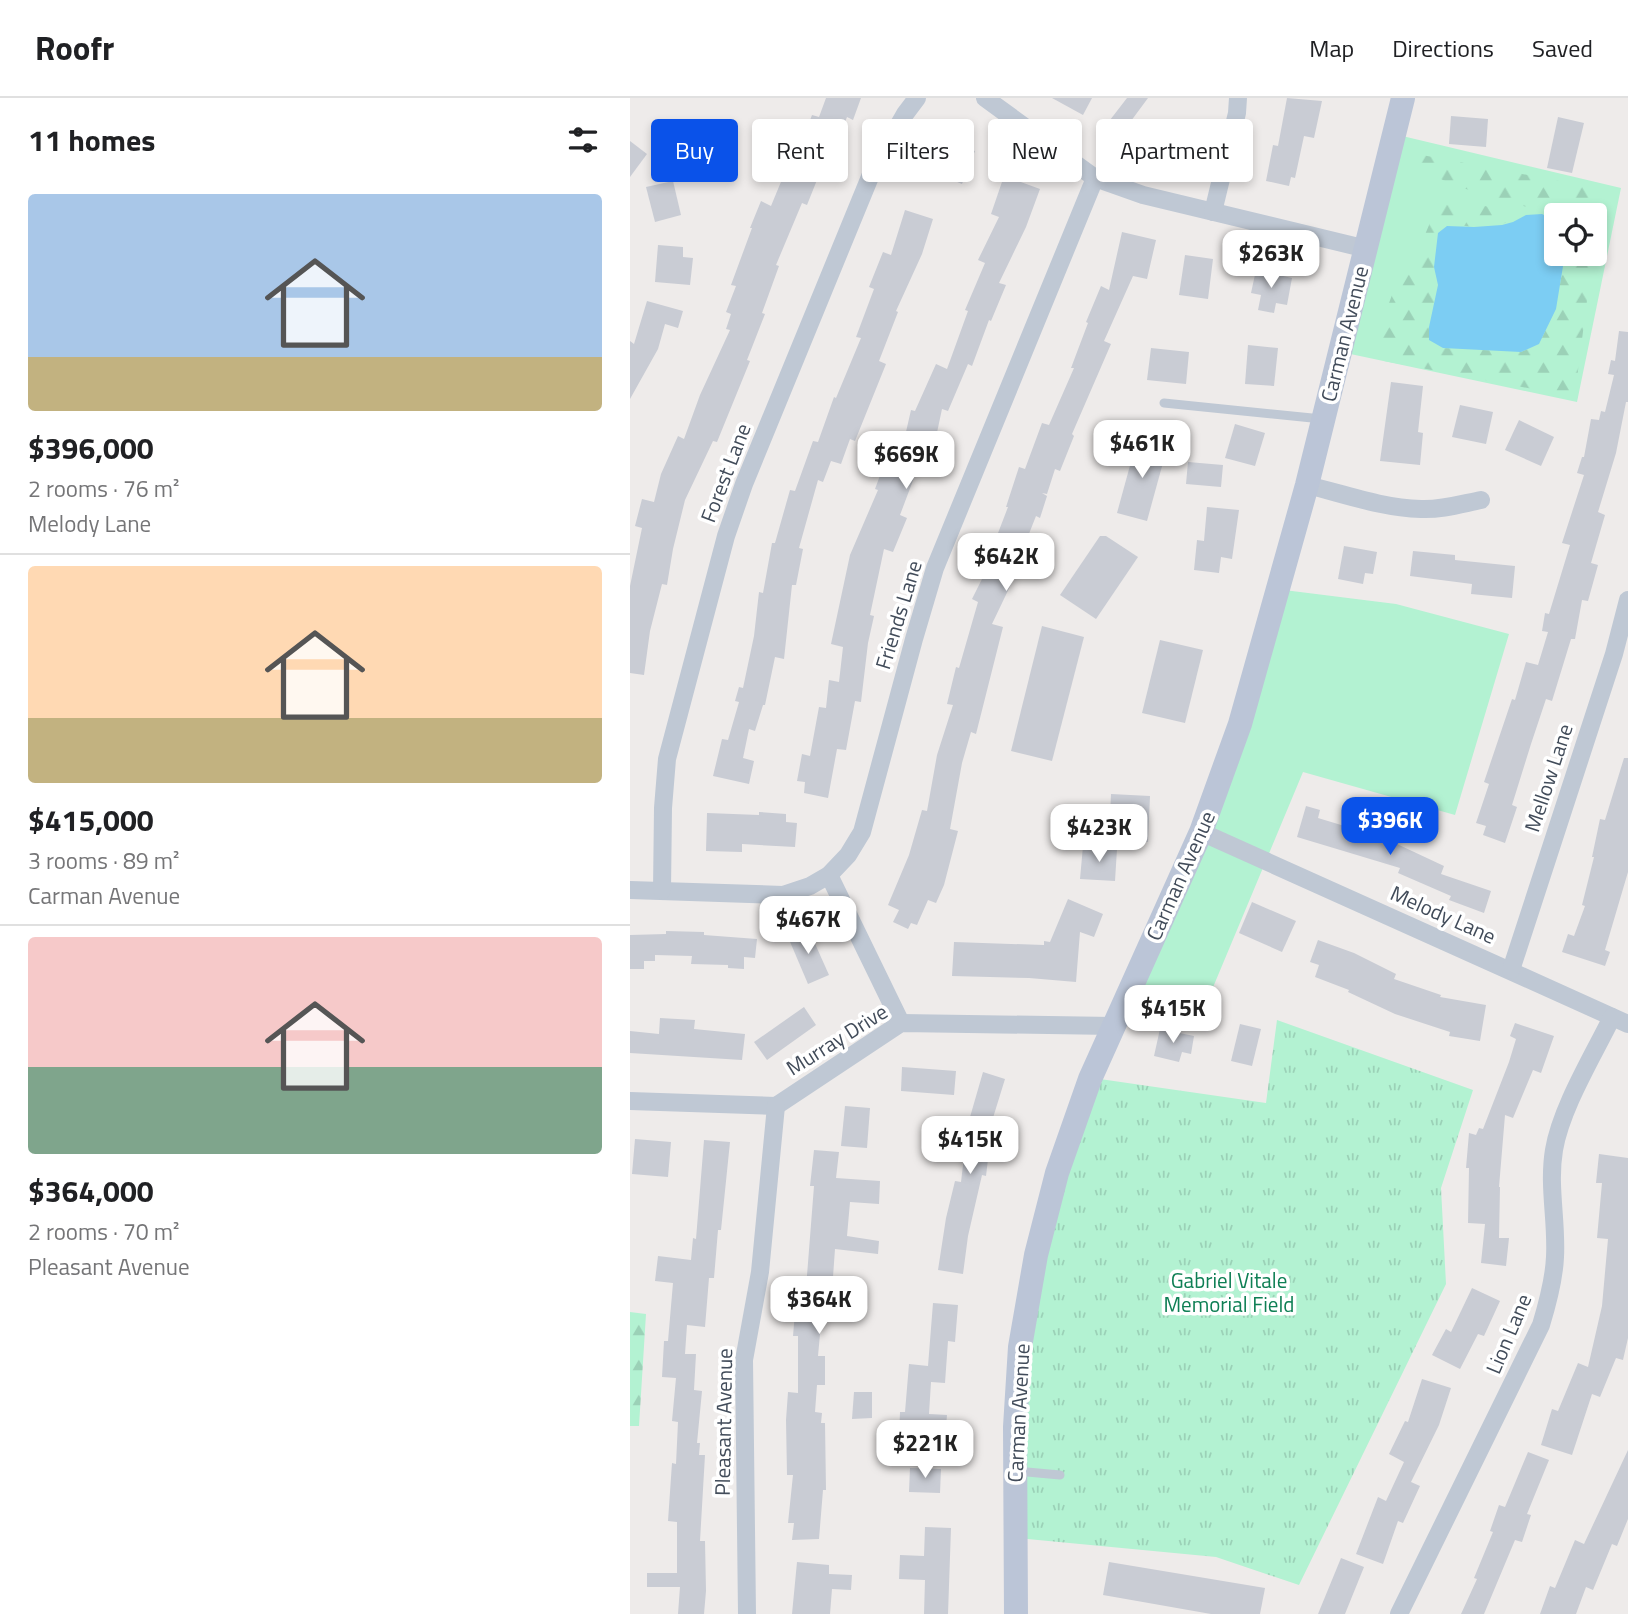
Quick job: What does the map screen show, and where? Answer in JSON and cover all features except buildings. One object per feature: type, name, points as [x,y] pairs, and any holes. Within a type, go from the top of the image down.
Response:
[{"type":"main road","name":"Carman Avenue","points":[[1016,1614],[1015,1427],[1020,1347],[1036,1255],[1057,1173],[1090,1079],[1201,832],[1240,724],[1307,485],[1403,98]]},
{"type":"street","name":"Forest Lane","points":[[662,890],[663,808],[667,759],[726,536],[744,484],[872,172],[917,98]]},
{"type":"street","points":[[985,98],[1095,178],[1143,195],[1367,249]]},
{"type":"street","points":[[1213,212],[1237,113],[1238,98]]},
{"type":"street","name":"Friends Lane","points":[[630,890],[783,895],[810,886],[829,875],[848,855],[862,832],[935,568],[1095,178]]},
{"type":"street","points":[[1307,485],[1388,505],[1420,509],[1480,500]]},
{"type":"street","name":"Mellow Lane","points":[[1511,970],[1614,654],[1628,600]]},
{"type":"street","name":"Melody Lane","points":[[1201,832],[1620,1021]]},
{"type":"street","points":[[829,875],[901,1023]]},
{"type":"street","name":"Lion Lane","points":[[1399,1614],[1541,1325],[1551,1292],[1555,1256],[1551,1192],[1555,1149],[1566,1113],[1620,1021]]},
{"type":"street","name":"Murray Drive","points":[[630,1101],[776,1106],[901,1023],[1114,1026]]},
{"type":"street","name":"Pleasant Avenue","points":[[747,1614],[744,1360],[760,1272],[776,1106]]},
{"type":"lane","points":[[1164,403],[1324,419]]},
{"type":"lane","points":[[1014,1471],[1060,1475]]},
{"type":"green space","points":[[1394,134],[1621,188],[1607,256],[1607,203],[1544,203],[1544,266],[1605,266],[1577,402],[1341,352]]},
{"type":"green space","points":[[1422,155],[1601,189],[1599,203],[1544,203],[1544,214],[1456,186],[1419,169]]},
{"type":"green space","points":[[1471,203],[1503,210],[1513,222],[1474,227],[1457,225],[1434,267],[1438,285],[1429,340],[1443,348],[1521,352],[1539,344],[1556,309],[1563,266],[1591,266],[1576,386],[1568,393],[1554,393],[1384,361],[1379,330],[1392,295],[1410,270],[1435,211],[1447,204]]},
{"type":"green space","points":[[1284,590],[1396,604],[1509,634],[1455,815],[1303,772],[1206,1004],[1132,995]]},
{"type":"green space","name":"Gabriel Vitale Memorial Field","points":[[1277,1020],[1473,1090],[1441,1188],[1446,1284],[1299,1585],[1216,1557],[1017,1538],[1024,1346],[1093,1078],[1266,1103]]},
{"type":"green space","points":[[630,1312],[646,1314],[639,1426],[630,1426]]},
{"type":"water","points":[[1526,215],[1544,215],[1544,266],[1563,266],[1556,309],[1539,344],[1521,352],[1443,348],[1429,340],[1438,285],[1434,267],[1438,233],[1447,226],[1502,225]]}]
